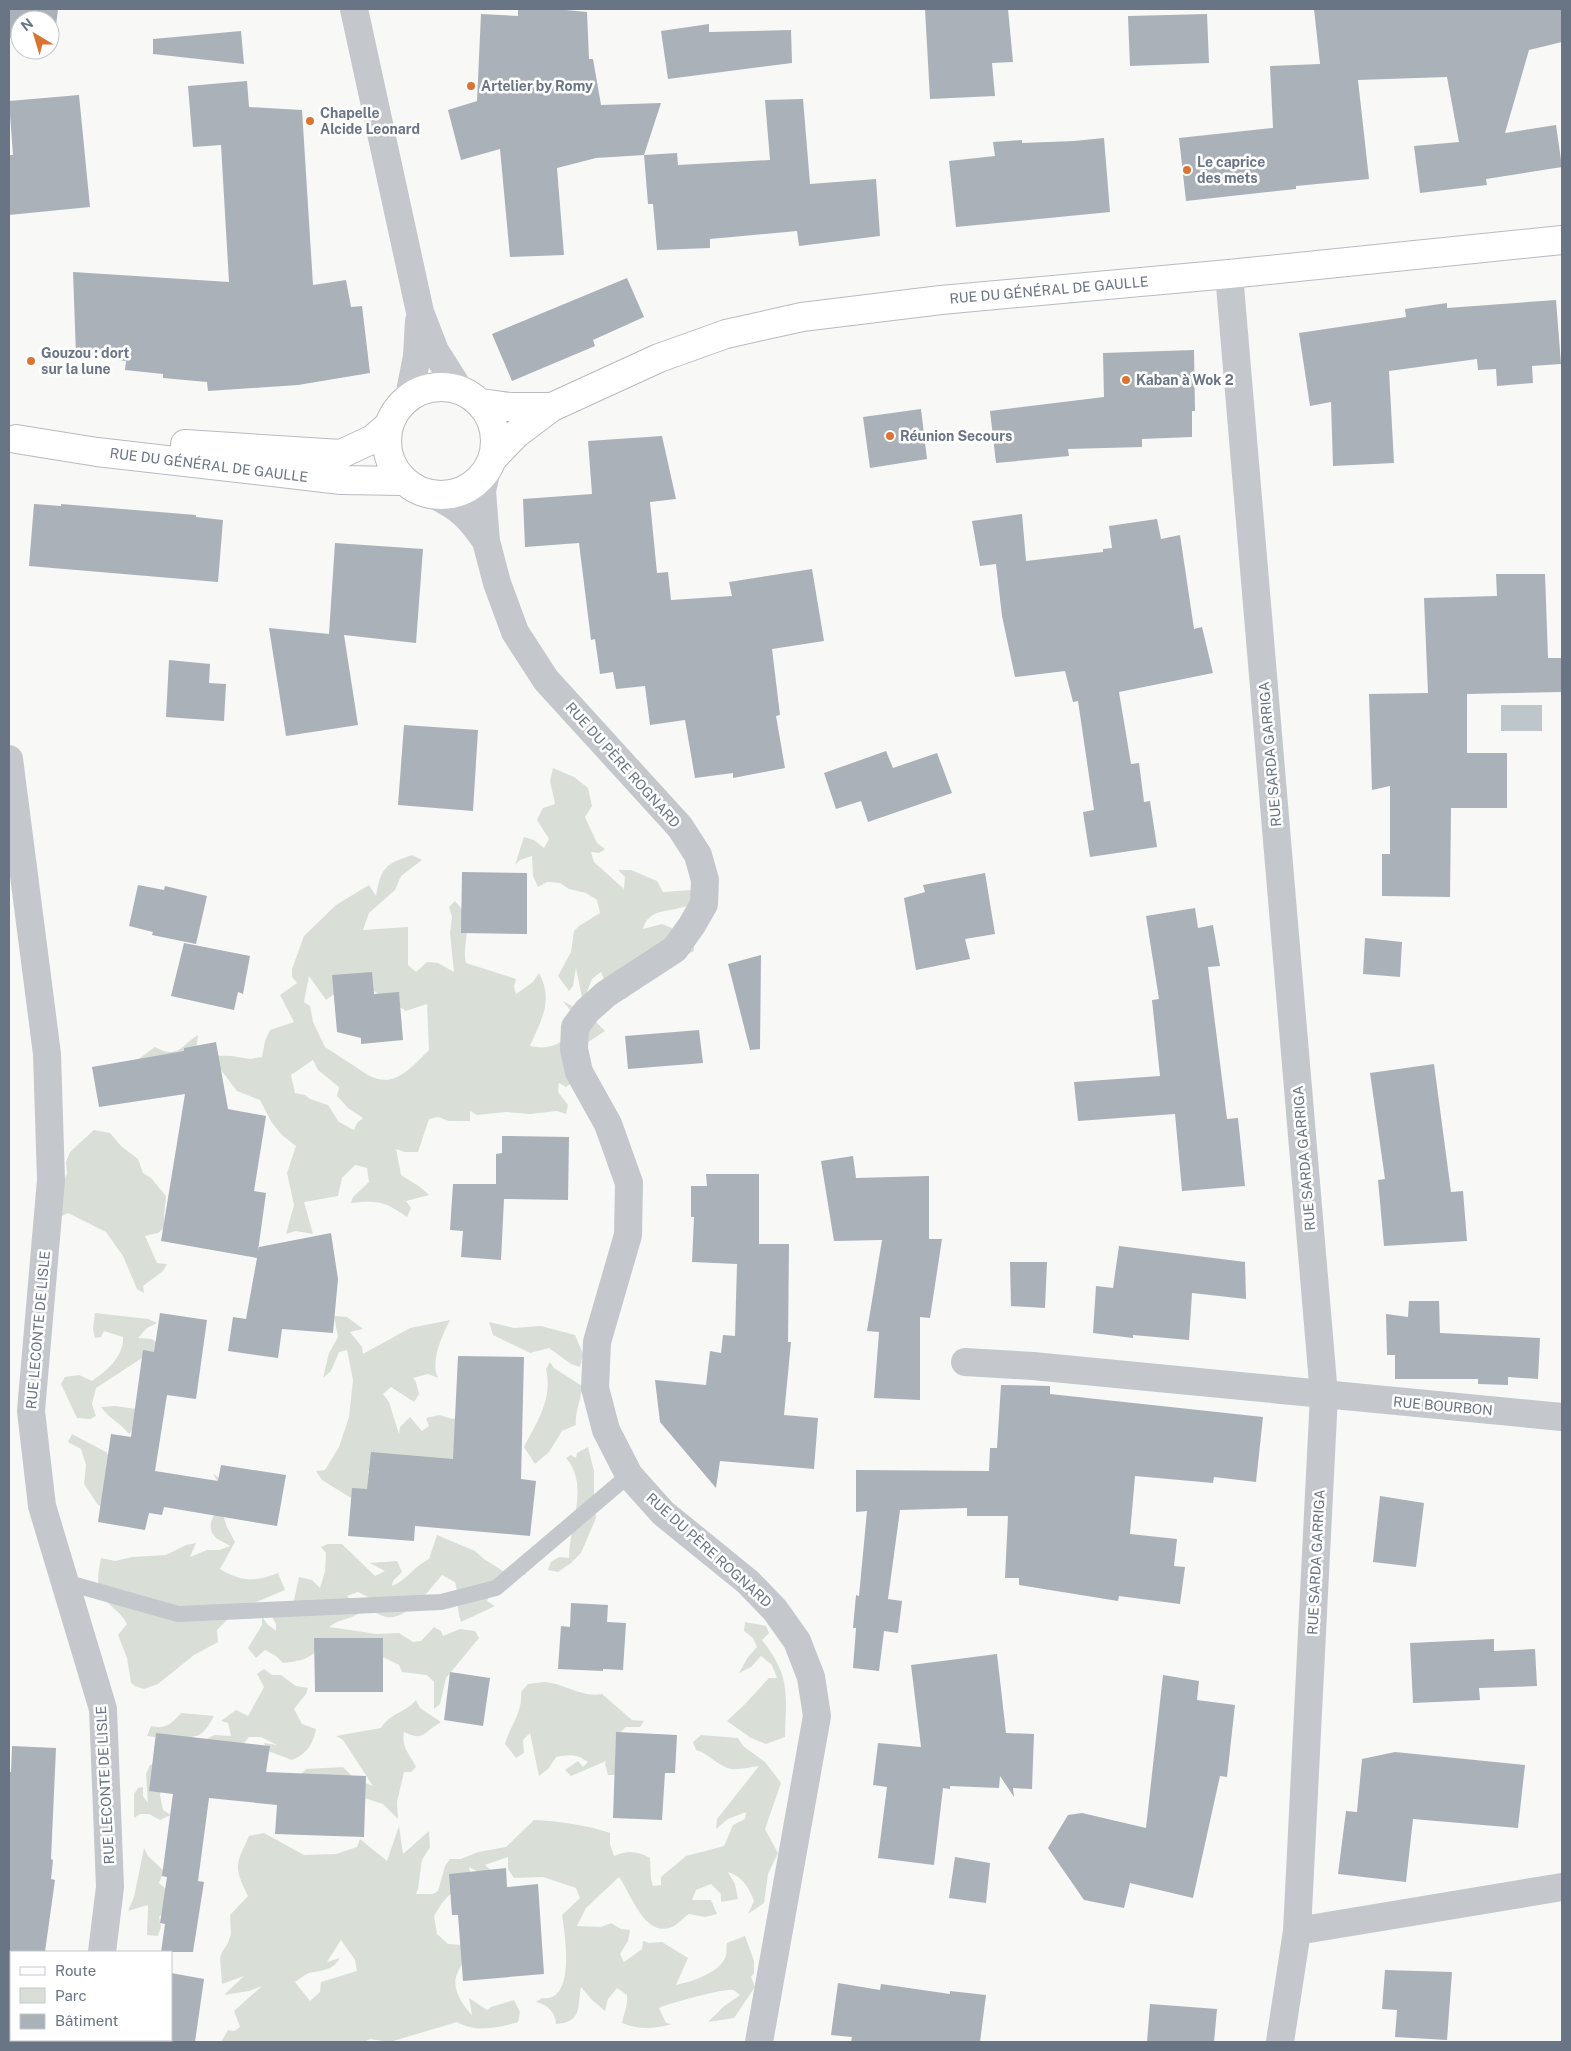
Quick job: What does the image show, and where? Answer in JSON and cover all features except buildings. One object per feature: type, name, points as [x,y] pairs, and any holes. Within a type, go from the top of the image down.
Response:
[{"type":"main road","name":"RUE DU GÉNÉRAL DE GAULLE","points":[[489,466],[516,434],[552,407],[659,358],[709,340],[726,334],[802,317],[941,300],[1229,274],[1562,240]]},
{"type":"main road","points":[[441,387],[469,396],[489,414],[495,428],[496,443],[489,466],[476,484],[464,491],[436,496],[413,488],[403,481],[394,469],[388,455],[389,425],[397,410],[409,398],[424,390],[441,387]]},
{"type":"main road","name":"RUE DU GÉNÉRAL DE GAULLE","points":[[469,396],[510,407],[552,407]]},
{"type":"main road","name":"RUE DU GÉNÉRAL DE GAULLE","points":[[12,438],[99,439],[340,454],[373,439],[389,425]]},
{"type":"main road","name":"RUE DU GÉNÉRAL DE GAULLE","points":[[12,438],[97,452],[341,480],[403,481]]},
{"type":"street","points":[[354,9],[420,312],[435,351],[469,396]]},
{"type":"street","name":"RUE SARDA GARRIGA","points":[[1229,274],[1324,1394],[1297,1931],[1280,2042]]},
{"type":"street","points":[[409,398],[417,356],[420,312]]},
{"type":"street","name":"RUE DU PÈRE ROGNARD","points":[[489,466],[482,500],[486,541],[497,583],[515,632],[546,680],[680,827],[698,855],[705,880],[704,904],[692,925],[675,948],[606,994],[587,1011],[576,1027],[574,1048],[579,1072],[608,1124],[629,1183],[628,1235],[596,1342],[596,1388],[606,1430],[629,1475],[663,1513],[748,1582],[775,1610],[798,1641],[811,1676],[817,1716],[759,2042]]},
{"type":"street","name":"RUE DU PÈRE ROGNARD","points":[[436,496],[456,506],[470,519],[486,541]]},
{"type":"street","name":"RUE LECONTE DE LISLE","points":[[9,759],[47,1054],[51,1180],[31,1411],[42,1506],[103,1708],[110,1887],[102,1951]]},
{"type":"street","name":"RUE BOURBON","points":[[966,1362],[1033,1366],[1562,1417]]},
{"type":"street","points":[[1297,1931],[1562,1887]]},
{"type":"lane","points":[[65,1582],[178,1614],[441,1602],[496,1588],[629,1475]]},
{"type":"green space","points":[[553,768],[574,777],[588,788],[592,806],[585,817],[597,843],[605,849],[599,853],[591,852],[594,862],[624,889],[625,877],[618,870],[631,870],[657,881],[663,892],[705,889],[690,905],[655,914],[646,922],[643,929],[662,924],[672,928],[694,943],[694,951],[673,962],[625,999],[604,980],[601,972],[592,979],[583,1002],[576,968],[573,986],[569,991],[558,976],[571,952],[574,931],[600,913],[597,900],[586,893],[569,889],[560,883],[547,882],[538,887],[533,876],[532,856],[520,860],[515,865],[524,837],[534,840],[544,848],[549,839],[537,820],[543,808],[555,804],[550,781]]},
{"type":"green space","points":[[412,855],[422,860],[401,876],[395,890],[369,913],[363,930],[408,927],[408,965],[416,972],[427,962],[438,963],[454,972],[450,933],[452,917],[449,907],[455,901],[463,910],[467,919],[466,963],[516,979],[514,987],[516,994],[533,982],[539,973],[543,983],[546,1002],[542,1019],[530,1046],[553,1046],[564,1039],[579,1022],[563,1001],[590,1016],[605,1031],[587,1043],[573,1082],[566,1087],[559,1083],[558,1092],[568,1105],[566,1114],[557,1111],[530,1114],[506,1112],[477,1115],[470,1111],[470,1121],[449,1121],[438,1117],[429,1119],[418,1152],[405,1152],[396,1149],[401,1175],[429,1195],[406,1201],[411,1208],[407,1217],[380,1203],[351,1203],[353,1197],[369,1182],[367,1168],[355,1165],[342,1178],[338,1196],[304,1202],[313,1234],[296,1231],[286,1234],[294,1205],[287,1173],[296,1146],[282,1135],[272,1123],[260,1100],[237,1091],[218,1066],[133,1063],[155,1047],[163,1051],[175,1052],[198,1035],[196,1051],[193,1055],[232,1056],[250,1059],[262,1057],[265,1041],[270,1030],[294,1022],[280,995],[297,983],[292,977],[292,969],[304,936],[336,905],[369,885],[376,896],[382,873],[386,868],[396,861]],"holes":[[[309,976],[326,1000],[336,993],[369,988],[406,1011],[427,1004],[429,1050],[409,1069],[394,1078],[386,1080],[368,1075],[325,1047],[313,1022],[310,1006],[304,1002]],[[313,1060],[318,1070],[339,1087],[337,1096],[348,1108],[363,1118],[357,1123],[354,1130],[339,1122],[328,1105],[310,1099],[305,1095],[295,1093],[291,1075]]]},
{"type":"green space","points":[[94,1130],[110,1133],[121,1146],[138,1159],[143,1173],[151,1178],[166,1196],[165,1227],[158,1233],[145,1236],[157,1263],[167,1264],[163,1271],[143,1286],[144,1293],[137,1289],[123,1256],[106,1232],[68,1213],[50,1222],[67,1173],[66,1162],[70,1152]]},
{"type":"green space","points":[[95,1313],[148,1319],[157,1323],[147,1328],[138,1338],[152,1339],[160,1345],[160,1358],[142,1358],[96,1388],[92,1404],[96,1416],[90,1419],[77,1418],[61,1384],[65,1377],[79,1375],[92,1381],[114,1362],[123,1344],[123,1337],[104,1331],[101,1337],[95,1338],[93,1329]]},
{"type":"green space","points":[[334,1316],[347,1317],[363,1329],[350,1332],[362,1347],[363,1354],[410,1328],[450,1320],[436,1356],[435,1364],[438,1378],[428,1374],[413,1378],[419,1394],[414,1402],[391,1387],[383,1394],[389,1402],[399,1434],[400,1427],[410,1417],[422,1431],[429,1426],[426,1418],[439,1415],[453,1419],[461,1416],[457,1479],[368,1471],[375,1491],[353,1493],[351,1498],[322,1480],[316,1471],[325,1470],[339,1447],[349,1417],[353,1380],[347,1350],[339,1352],[331,1371],[323,1378],[329,1353],[338,1337]]},
{"type":"green space","points":[[489,1322],[514,1328],[541,1326],[575,1335],[583,1354],[580,1367],[571,1364],[549,1348],[530,1353],[493,1335]]},
{"type":"green space","points":[[550,1362],[554,1368],[582,1386],[582,1391],[576,1416],[576,1425],[562,1431],[549,1452],[535,1464],[524,1447],[539,1419],[546,1400],[548,1380],[546,1369]]},
{"type":"green space","points":[[115,1406],[143,1410],[135,1427],[129,1434],[101,1407]]},
{"type":"green space","points":[[72,1434],[106,1452],[121,1476],[116,1513],[98,1505],[84,1484],[86,1465],[81,1449],[68,1442]]},
{"type":"green space","points":[[588,1447],[594,1471],[596,1518],[581,1553],[558,1572],[548,1570],[551,1562],[559,1557],[569,1558],[576,1506],[577,1480],[566,1458],[571,1455],[576,1458],[577,1453]]},
{"type":"green space","points":[[213,1474],[234,1486],[238,1498],[229,1513],[223,1515],[235,1542],[220,1569],[235,1576],[249,1579],[262,1578],[278,1573],[285,1590],[237,1610],[217,1630],[218,1642],[194,1655],[158,1684],[144,1689],[135,1686],[131,1683],[127,1658],[118,1635],[127,1624],[120,1614],[105,1600],[100,1590],[98,1574],[101,1558],[115,1561],[132,1557],[166,1555],[186,1545],[196,1543],[190,1557],[207,1550],[219,1550],[230,1546],[216,1538],[212,1533],[211,1522],[213,1517],[227,1496]]},
{"type":"green space","points":[[437,1535],[475,1551],[503,1571],[528,1574],[521,1575],[492,1589],[487,1601],[495,1606],[461,1622],[455,1582],[442,1575],[418,1602],[403,1614],[395,1617],[386,1617],[376,1613],[372,1599],[358,1592],[347,1596],[354,1603],[358,1614],[336,1622],[329,1627],[377,1634],[399,1633],[413,1642],[421,1641],[434,1627],[441,1631],[443,1636],[460,1629],[475,1631],[479,1638],[446,1678],[440,1704],[434,1709],[434,1682],[427,1675],[402,1672],[399,1665],[385,1658],[325,1641],[307,1658],[283,1663],[276,1656],[265,1650],[256,1658],[248,1648],[262,1625],[262,1616],[267,1624],[276,1631],[276,1624],[271,1615],[293,1605],[299,1577],[312,1580],[320,1588],[325,1571],[326,1553],[321,1547],[328,1544],[342,1544],[375,1576],[385,1571],[370,1563],[397,1561],[402,1572],[393,1581],[392,1586],[429,1559]]},
{"type":"green space","points":[[745,1622],[766,1626],[769,1633],[762,1640],[778,1665],[785,1686],[785,1737],[766,1744],[751,1738],[727,1721],[769,1678],[777,1678],[772,1665],[761,1656],[751,1667],[739,1673],[748,1657],[757,1647],[753,1638],[744,1631]]},
{"type":"green space","points":[[264,1669],[272,1675],[281,1675],[296,1686],[308,1688],[306,1694],[294,1709],[302,1724],[316,1729],[308,1748],[302,1755],[292,1760],[268,1751],[264,1743],[277,1745],[261,1737],[249,1737],[241,1747],[205,1740],[214,1735],[231,1736],[228,1723],[221,1721],[236,1710],[248,1716],[264,1687],[257,1674]]},
{"type":"green space","points":[[544,1682],[587,1694],[602,1694],[632,1720],[644,1721],[640,1727],[626,1727],[616,1736],[615,1775],[608,1775],[606,1761],[571,1776],[565,1770],[578,1761],[583,1767],[588,1762],[580,1757],[569,1755],[556,1757],[549,1768],[539,1776],[530,1733],[523,1740],[524,1753],[516,1758],[505,1744],[520,1706],[521,1692],[528,1684]]},
{"type":"green space","points":[[416,1700],[420,1708],[441,1722],[420,1736],[404,1732],[405,1747],[416,1767],[411,1772],[404,1772],[397,1802],[398,1819],[383,1804],[298,1777],[306,1769],[343,1767],[355,1779],[373,1786],[343,1740],[336,1736],[381,1728],[389,1719]]},
{"type":"green space","points":[[181,1713],[214,1716],[208,1727],[199,1735],[174,1738],[147,1736],[151,1726],[161,1727],[168,1725]]},
{"type":"green space","points":[[701,1735],[738,1738],[743,1746],[765,1762],[781,1783],[765,1829],[778,1853],[768,1874],[764,1903],[748,1914],[754,1901],[750,1892],[742,1880],[728,1872],[735,1884],[738,1899],[721,1902],[721,1894],[711,1884],[696,1890],[692,1900],[711,1900],[717,1914],[705,1917],[689,1914],[674,1926],[664,1929],[655,1927],[640,1913],[619,1877],[586,1908],[577,1926],[601,1927],[611,1923],[621,1929],[630,1930],[628,1941],[620,1954],[624,1962],[642,1949],[643,1941],[649,1943],[662,1942],[688,1958],[676,1985],[697,1979],[712,1971],[723,1961],[726,1955],[727,1943],[745,1936],[754,1961],[754,1973],[751,1977],[755,1987],[734,2018],[708,2022],[723,2007],[740,1995],[734,1990],[728,1990],[659,2008],[666,2023],[672,2024],[653,2028],[634,2027],[622,2023],[627,1995],[617,1988],[608,1999],[605,2011],[581,1987],[575,2017],[565,2023],[556,2024],[550,2010],[536,2002],[542,1998],[553,1997],[560,1990],[566,1966],[562,1915],[580,1898],[576,1888],[543,1877],[514,1878],[508,1869],[508,1857],[485,1865],[495,1874],[488,1877],[469,1867],[470,1872],[442,1903],[434,1916],[437,1934],[448,1944],[461,1945],[466,1955],[457,1974],[456,1985],[462,2002],[472,2015],[469,1998],[487,2010],[514,2000],[520,2012],[518,2022],[495,2028],[480,2028],[457,2022],[390,2042],[370,2039],[364,2042],[221,2042],[228,2030],[234,2031],[240,2027],[234,2011],[262,1986],[249,1991],[224,1995],[244,1976],[222,1984],[220,1958],[231,1934],[230,1915],[248,1896],[240,1878],[238,1866],[241,1853],[249,1836],[264,1833],[304,1855],[336,1854],[357,1847],[360,1839],[387,1861],[399,1826],[403,1854],[429,1831],[430,1847],[422,1860],[416,1894],[433,1894],[438,1891],[445,1866],[450,1859],[461,1859],[478,1852],[506,1847],[534,1820],[563,1822],[610,1833],[610,1844],[614,1856],[632,1852],[650,1858],[653,1886],[661,1885],[661,1877],[686,1856],[724,1846],[733,1825],[745,1819],[746,1812],[728,1819],[716,1829],[717,1819],[759,1766],[737,1769],[727,1768],[696,1750],[693,1742]],"holes":[[[341,1940],[355,1960],[357,1971],[321,1982],[320,1992],[310,2001],[295,1982],[309,1973],[327,1969],[334,1965],[340,1958],[327,1962]]]},
{"type":"green space","points":[[159,1763],[167,1766],[160,1795],[163,1810],[171,1815],[160,1820],[149,1814],[140,1814],[134,1818],[134,1794],[138,1788],[143,1787],[143,1796],[148,1803],[146,1774],[150,1765]]},
{"type":"green space","points":[[144,1848],[148,1856],[164,1871],[159,1883],[167,1890],[167,1907],[159,1917],[161,1927],[158,1936],[147,1935],[148,1905],[128,1911],[134,1897]]},
{"type":"shaded area","points":[[1501,705],[1542,705],[1542,731],[1501,731]]},
{"type":"place","name":"Artelier by Romy","points":[[471,86]]},
{"type":"place","name":"Chapelle Alcide Leonard","points":[[310,121]]},
{"type":"place","name":"Le caprice des mets","points":[[1187,170]]},
{"type":"place","name":"Gouzou : dort sur la lune","points":[[31,361]]},
{"type":"place","name":"Kaban à Wok 2","points":[[1126,380]]},
{"type":"place","name":"Réunion Secours","points":[[890,436]]}]
